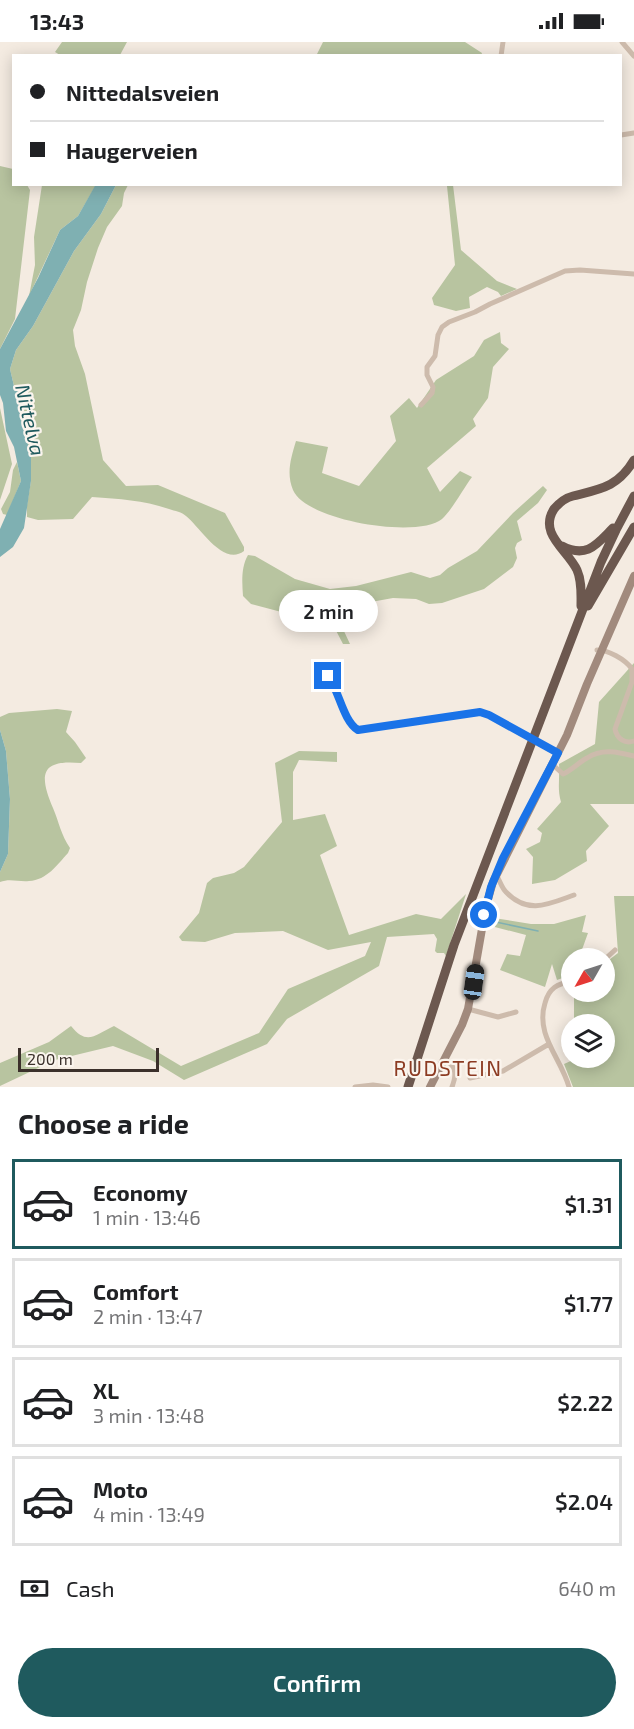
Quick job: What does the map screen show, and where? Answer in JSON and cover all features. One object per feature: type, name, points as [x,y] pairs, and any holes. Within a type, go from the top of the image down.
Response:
[{"type":"highway","points":[[581,615],[581,586],[578,573],[552,534],[550,526],[553,512],[569,497],[595,492],[610,485],[623,475],[634,460]]},
{"type":"highway","points":[[411,1087],[458,946],[525,769],[530,749],[581,615],[620,522],[634,496]]},
{"type":"highway","points":[[557,543],[571,550],[587,549],[600,542],[620,522]]},
{"type":"highway","points":[[581,615],[596,594],[634,527]]},
{"type":"main road","points":[[430,1087],[468,1009],[486,906],[496,875],[552,765],[553,751],[569,731],[600,651],[634,576]]},
{"type":"street","points":[[622,42],[634,56]]},
{"type":"street","points":[[421,405],[432,393],[433,387],[426,367],[435,356],[438,335],[442,327],[449,322],[565,271],[634,274]]},
{"type":"street","points":[[600,651],[628,664],[633,674],[615,731],[622,740],[634,741]]},
{"type":"street","points":[[328,676],[334,684],[350,722],[358,730],[474,712],[489,715],[553,751]]},
{"type":"street","points":[[552,765],[563,774],[597,753],[616,752],[634,756]]},
{"type":"street","points":[[496,875],[504,890],[513,898],[537,907],[574,895]]},
{"type":"street","points":[[561,984],[553,987],[548,993],[542,1023],[569,1087]]},
{"type":"street","points":[[468,1009],[498,1017],[516,1012]]},
{"type":"street","points":[[470,1078],[503,1071],[549,1044]]},
{"type":"street","points":[[444,1059],[455,1070],[452,1087]]},
{"type":"street","points":[[355,1087],[378,1085],[388,1087]]},
{"type":"green space","points":[[62,42],[127,42],[121,54],[58,54],[55,52]]},
{"type":"green space","points":[[323,42],[465,42],[482,53],[482,54],[317,54]]},
{"type":"green space","points":[[0,166],[12,169],[12,186],[28,186],[30,190],[15,319],[0,349]]},
{"type":"green space","points":[[42,186],[95,186],[78,216],[60,230],[29,296],[35,265],[34,237]]},
{"type":"green space","points":[[115,186],[128,186],[122,206],[107,227],[98,248],[81,310],[73,330],[103,460],[126,486],[158,485],[225,513],[244,547],[244,551],[236,555],[228,554],[212,544],[192,521],[182,514],[140,502],[92,497],[73,519],[38,520],[27,517],[31,455],[21,419],[20,395],[14,386],[10,369],[16,350],[33,326],[74,251],[101,214]]},
{"type":"green space","points":[[447,186],[453,186],[461,250],[497,281],[517,289],[501,296],[487,287],[469,297],[470,308],[456,311],[434,305],[432,298],[455,265]]},
{"type":"green space","points":[[500,332],[501,343],[509,349],[493,367],[488,398],[473,419],[476,426],[427,468],[440,492],[460,471],[472,477],[442,519],[429,525],[410,527],[363,524],[318,510],[302,501],[293,490],[290,472],[296,441],[328,447],[322,473],[359,486],[396,441],[390,416],[409,398],[417,408],[436,380],[474,356],[484,340]]},
{"type":"green space","points":[[0,408],[12,464],[0,500]]},
{"type":"green space","points":[[17,462],[21,481],[7,515],[3,514],[1,509],[10,492],[13,470]]},
{"type":"green space","points":[[543,486],[547,490],[538,503],[517,521],[522,540],[515,548],[517,558],[513,567],[484,589],[442,603],[429,604],[416,599],[393,598],[338,608],[336,614],[350,644],[343,644],[330,619],[322,614],[304,618],[251,604],[243,596],[243,570],[248,555],[255,556],[295,579],[330,589],[356,586],[411,572],[430,578],[440,575],[477,551],[513,513]]},
{"type":"green space","points":[[634,663],[634,804],[590,804],[609,826],[586,851],[587,861],[555,880],[532,884],[533,857],[526,849],[540,842],[542,833],[537,829],[561,802],[559,764],[595,744],[599,702]]},
{"type":"green space","points":[[57,709],[72,711],[66,732],[86,758],[81,763],[57,764],[46,772],[49,796],[62,833],[70,848],[56,867],[41,878],[29,881],[0,882],[0,872],[8,854],[10,799],[6,751],[0,730],[0,717],[9,713]]},
{"type":"green space","points":[[299,751],[337,752],[337,762],[299,760],[293,772],[293,820],[325,814],[337,846],[320,855],[349,935],[416,914],[441,919],[466,894],[446,956],[444,953],[435,951],[437,939],[434,934],[387,937],[379,966],[287,1019],[267,1044],[184,1080],[153,1061],[113,1046],[55,1060],[0,1086],[0,1063],[49,1042],[71,1026],[82,1036],[91,1037],[114,1026],[181,1066],[259,1033],[288,989],[365,956],[371,942],[328,950],[283,931],[235,933],[205,942],[182,941],[179,937],[199,913],[207,883],[213,878],[234,873],[244,867],[282,822],[275,763]]},
{"type":"green space","points":[[614,896],[634,896],[634,1087],[573,1087],[566,1068],[615,1068],[615,1014],[574,1014],[574,1002],[615,1002],[615,955],[618,953]]},
{"type":"green space","points":[[586,915],[582,932],[588,933],[583,948],[561,948],[561,979],[557,980],[552,964],[545,987],[500,970],[507,954],[520,956],[526,935],[491,926],[494,918],[531,924],[554,924]]},
{"type":"water","name":"Nittelva","points":[[95,186],[115,186],[101,214],[74,251],[33,326],[16,350],[10,369],[14,386],[20,395],[21,419],[31,455],[31,481],[24,528],[13,547],[0,557],[0,529],[21,481],[14,447],[6,431],[0,395],[0,349],[38,278],[60,230],[78,216]]},
{"type":"water","points":[[0,730],[6,751],[10,799],[8,854],[0,872]]},
{"type":"waterway","points":[[491,921],[538,931]]},
{"type":"district","name":"RUDSTEIN","points":[[448,1069]]},
{"type":"route","points":[[328,676],[334,684],[350,722],[358,730],[480,712],[558,753],[503,858],[491,887],[484,915]]}]
